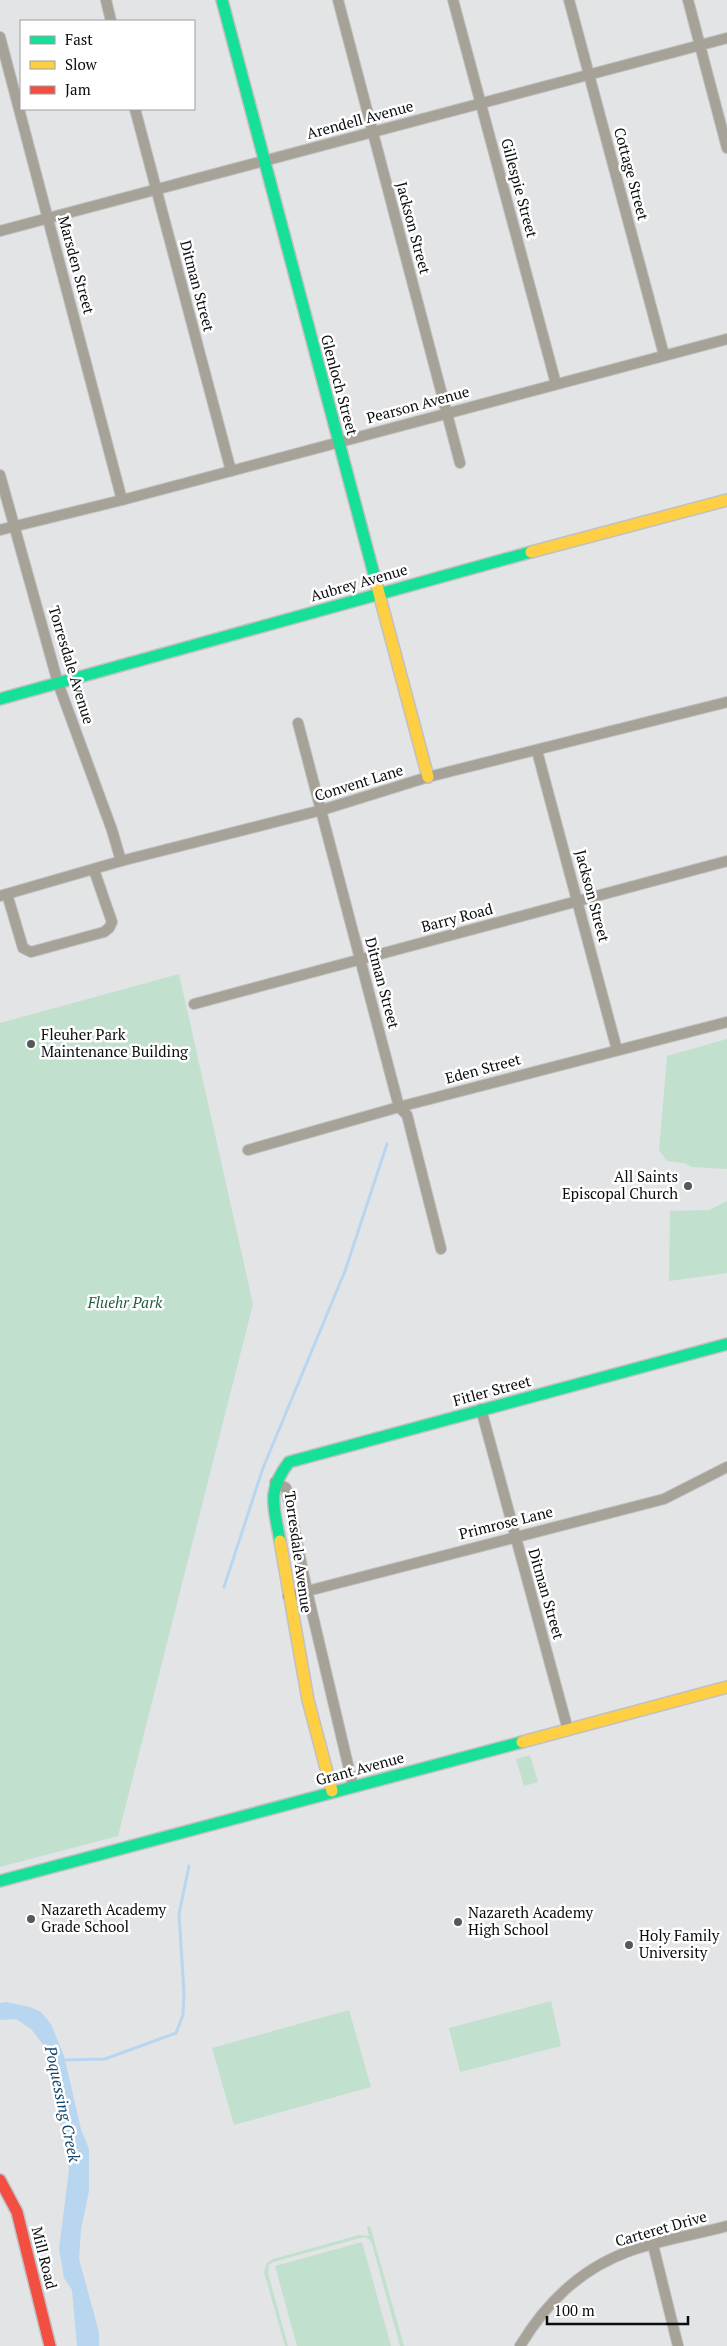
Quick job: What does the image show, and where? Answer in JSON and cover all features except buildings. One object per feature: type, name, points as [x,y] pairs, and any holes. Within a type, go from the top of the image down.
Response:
[{"type":"street","points":[[106,0],[111,20]]},
{"type":"street","name":"Glenloch Street","points":[[222,0],[428,777]]},
{"type":"street","name":"Jackson Street","points":[[338,0],[460,463]]},
{"type":"street","name":"Gillespie Street","points":[[454,0],[556,384]]},
{"type":"street","name":"Cottage Street","points":[[569,0],[664,355]]},
{"type":"street","points":[[688,0],[727,148]]},
{"type":"street","name":"Marsden Street","points":[[0,37],[122,500]]},
{"type":"street","name":"Arendell Avenue","points":[[0,231],[727,38]]},
{"type":"street","name":"Ditman Street","points":[[134,110],[231,471]]},
{"type":"street","name":"Pearson Avenue","points":[[0,530],[122,500],[446,412],[727,339]]},
{"type":"street","name":"Torresdale Avenue","points":[[0,475],[58,683],[112,830],[121,861]]},
{"type":"street","name":"Aubrey Avenue","points":[[0,698],[379,593],[727,500]]},
{"type":"street","name":"Convent Lane","points":[[4,895],[121,861],[322,810],[428,777],[727,702]]},
{"type":"street","name":"Ditman Street","points":[[298,723],[399,1107],[407,1115],[441,1249]]},
{"type":"street","name":"Jackson Street","points":[[537,751],[617,1050]]},
{"type":"street","name":"Barry Road","points":[[194,1004],[727,862]]},
{"type":"street","points":[[4,895],[23,948],[27,951],[31,952],[104,932],[112,922],[94,870]]},
{"type":"street","name":"Eden Street","points":[[248,1150],[399,1107],[727,1022]]},
{"type":"street","name":"Fitler Street","points":[[275,1482],[289,1462],[298,1458],[727,1344]]},
{"type":"street","name":"Ditman Street","points":[[481,1409],[514,1537],[568,1730]]},
{"type":"street","name":"Primrose Lane","points":[[288,1596],[664,1499],[727,1467]]},
{"type":"street","name":"Torresdale Avenue","points":[[332,1792],[308,1700],[288,1596],[272,1496],[275,1482],[286,1488],[307,1591],[353,1786]]},
{"type":"street","name":"Grant Avenue","points":[[0,1880],[727,1687]]},
{"type":"street","name":"Mill Road","points":[[0,2180],[9,2194],[21,2226],[50,2346]]},
{"type":"street","name":"Carteret Drive","points":[[520,2346],[536,2321],[564,2289],[611,2258],[629,2251],[727,2226]]},
{"type":"street","points":[[653,2245],[678,2346]]},
{"type":"green space","name":"Fluehr Park","points":[[179,974],[253,1304],[118,1836],[0,1867],[0,1023]]},
{"type":"green space","points":[[727,1039],[727,1169],[692,1167],[684,1163],[667,1161],[659,1150],[667,1056]]},
{"type":"green space","points":[[727,1201],[727,1273],[669,1281],[670,1211],[709,1210]]},
{"type":"green space","points":[[530,1755],[538,1782],[524,1786],[516,1759]]},
{"type":"green space","points":[[551,2001],[561,2046],[460,2072],[449,2028]]},
{"type":"green space","points":[[349,2010],[371,2087],[234,2125],[212,2048]]},
{"type":"green space","points":[[370,2226],[404,2346],[400,2346],[372,2244],[369,2239],[364,2237],[273,2262],[269,2265],[268,2273],[288,2346],[285,2346],[264,2272],[267,2263],[273,2259],[359,2235],[369,2236],[367,2227]]},
{"type":"green space","points":[[362,2242],[391,2346],[297,2346],[275,2266]]},
{"type":"water","name":"Poquessing Creek","points":[[6,2002],[30,2007],[41,2012],[51,2024],[64,2056],[81,2129],[89,2149],[89,2191],[81,2230],[79,2259],[99,2332],[99,2346],[77,2346],[72,2290],[64,2278],[59,2249],[69,2170],[47,2050],[32,2030],[16,2019],[0,2020],[0,2003]]},
{"type":"waterway","points":[[224,1587],[263,1468],[345,1271],[387,1144]]},
{"type":"waterway","name":"Poquessing Creek","points":[[61,2060],[105,2059],[176,2033],[183,2015],[184,1993],[179,1914],[189,1866]]},
{"type":"traffic: fast","points":[[222,0],[377,586]]},
{"type":"traffic: fast","points":[[0,699],[531,552]]},
{"type":"traffic: fast","points":[[280,1541],[274,1509],[274,1491],[289,1462],[727,1344]]},
{"type":"traffic: fast","points":[[0,1881],[522,1742]]},
{"type":"traffic: slow","points":[[531,552],[727,500]]},
{"type":"traffic: slow","points":[[377,586],[428,777]]},
{"type":"traffic: slow","points":[[280,1541],[308,1700],[332,1791]]},
{"type":"traffic: slow","points":[[522,1742],[727,1687]]},
{"type":"traffic: jam","points":[[0,2180],[17,2212],[50,2346]]},
{"type":"place","name":"Fleuher Park Maintenance Building","points":[[31,1044]]},
{"type":"place","name":"All Saints Episcopal Church","points":[[688,1186]]},
{"type":"place","name":"Nazareth Academy Grade School","points":[[31,1919]]},
{"type":"place","name":"Nazareth Academy High School","points":[[458,1922]]},
{"type":"place","name":"Holy Family University","points":[[629,1945]]}]
